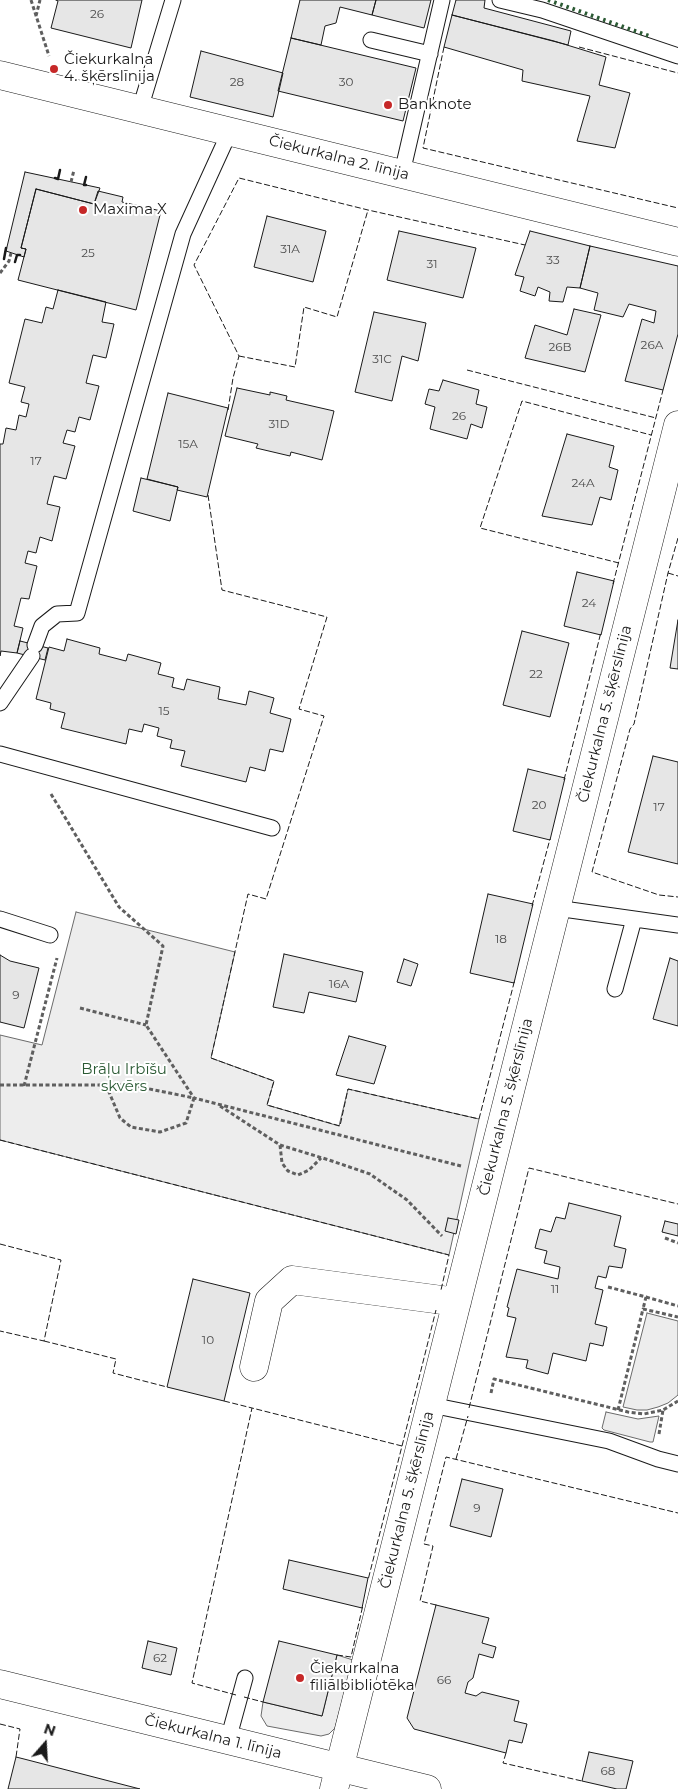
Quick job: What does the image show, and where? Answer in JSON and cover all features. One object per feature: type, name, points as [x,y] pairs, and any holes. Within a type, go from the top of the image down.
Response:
[{"type":"street","name":"Čiekurkalna 2. līnija","points":[[0,75],[678,242]]},
{"type":"street","name":"Čiekurkalna 5. šķērslīnija","points":[[337,1778],[678,425]]},
{"type":"street","points":[[254,1367],[268,1301],[292,1280],[457,1302]]},
{"type":"street","name":"Čiekurkalna 1. līnija","points":[[0,1684],[228,1740],[337,1778],[427,1789]]},
{"type":"lane","points":[[140,109],[173,0]]},
{"type":"lane","points":[[402,173],[442,0]]},
{"type":"lane","points":[[500,0],[542,10],[678,56]]},
{"type":"lane","points":[[371,40],[430,54]]},
{"type":"lane","points":[[0,703],[34,651],[42,626],[56,614],[77,613],[183,234],[230,132]]},
{"type":"lane","points":[[0,754],[272,828]]},
{"type":"lane","points":[[556,908],[678,925]]},
{"type":"lane","points":[[0,919],[50,935]]},
{"type":"lane","points":[[615,989],[634,919]]},
{"type":"lane","points":[[431,1405],[608,1441],[654,1458],[678,1464]]},
{"type":"lane","points":[[228,1740],[245,1678]]},
{"type":"path","points":[[31,0],[50,61],[46,86]]},
{"type":"path","points":[[36,17],[40,0]]},
{"type":"path","points":[[71,182],[74,170]]},
{"type":"path","points":[[0,273],[9,261],[11,253]]},
{"type":"path","points":[[47,767],[48,790],[120,908],[163,946],[146,1025]]},
{"type":"path","points":[[24,1086],[58,951]]},
{"type":"path","points":[[80,1008],[146,1025],[194,1098]]},
{"type":"path","points":[[106,1085],[120,1118],[131,1127],[160,1132],[186,1123],[194,1098]]},
{"type":"path","points":[[0,1086],[130,1085],[194,1098],[490,1173]]},
{"type":"path","points":[[218,1104],[280,1145],[370,1174],[407,1200],[442,1236]]},
{"type":"path","points":[[280,1145],[282,1163],[288,1171],[298,1175],[309,1170],[321,1158]]},
{"type":"path","points":[[665,1238],[678,1242]]},
{"type":"path","points":[[608,1287],[678,1306]]},
{"type":"path","points":[[618,1410],[646,1297]]},
{"type":"path","points":[[643,1309],[678,1317]]},
{"type":"path","points":[[488,1398],[494,1379],[618,1410],[644,1414],[663,1410],[678,1401]]},
{"type":"green space","name":"Brāļu Irbīšu skvērs","points":[[76,912],[235,952],[211,1058],[274,1081],[267,1105],[339,1126],[348,1089],[479,1119],[449,1255],[0,1140],[0,1035],[42,1045]]},
{"type":"green space","points":[[647,1313],[678,1321],[678,1395],[668,1403],[658,1407],[637,1410],[623,1407]]},
{"type":"green space","points":[[606,1412],[638,1419],[659,1416],[653,1442],[604,1430],[602,1428]]},
{"type":"green space","points":[[337,1655],[353,1660],[335,1728],[329,1734],[321,1736],[267,1726],[261,1716],[263,1702],[322,1716]]},
{"type":"building","points":[[56,0],[142,0],[131,48],[51,28],[58,1]]},
{"type":"building","points":[[300,0],[376,0],[372,15],[340,7],[336,23],[325,26],[321,45],[291,38]]},
{"type":"building","points":[[376,0],[431,0],[424,28],[372,15]]},
{"type":"building","points":[[456,0],[485,0],[484,8],[571,31],[568,45],[452,15]]},
{"type":"building","points":[[452,15],[554,41],[606,57],[599,85],[630,93],[615,148],[577,141],[590,96],[522,81],[523,70],[444,47]]},
{"type":"building","points":[[291,38],[416,68],[403,121],[278,91]]},
{"type":"building","points":[[201,51],[283,73],[273,117],[190,97]]},
{"type":"building","points":[[25,172],[100,188],[94,204],[36,189],[21,248],[26,249],[24,257],[6,251]]},
{"type":"building","points":[[36,189],[94,204],[98,191],[123,197],[122,202],[161,211],[136,310],[18,280],[26,249],[21,248]]},
{"type":"building","points":[[267,216],[326,231],[313,282],[254,267]]},
{"type":"building","points":[[399,231],[476,248],[463,298],[387,280]]},
{"type":"building","points":[[530,231],[590,246],[580,288],[567,287],[563,302],[549,301],[550,292],[538,287],[535,296],[520,291],[524,277],[515,275]]},
{"type":"building","points":[[590,246],[678,266],[678,334],[663,390],[625,381],[642,319],[654,323],[656,311],[629,304],[623,317],[594,310],[598,293],[580,288]]},
{"type":"building","points":[[58,290],[106,302],[102,322],[114,324],[106,358],[93,355],[86,383],[99,386],[90,420],[79,417],[75,432],[67,430],[63,443],[75,446],[66,479],[54,476],[47,504],[60,507],[52,541],[40,537],[36,553],[28,551],[25,563],[37,566],[29,599],[21,598],[14,626],[23,628],[17,653],[1,651],[0,656],[0,444],[3,444],[6,428],[16,430],[19,415],[26,417],[29,404],[21,402],[25,387],[9,383],[25,319],[42,323],[46,307],[53,309]]},
{"type":"building","points":[[574,309],[601,315],[585,372],[525,358],[535,325],[567,335]]},
{"type":"building","points":[[374,312],[426,323],[418,361],[402,356],[392,401],[355,392]]},
{"type":"building","points":[[443,380],[479,390],[476,404],[487,407],[482,428],[471,424],[467,439],[430,429],[435,407],[425,404],[429,389],[439,391]]},
{"type":"building","points":[[237,388],[270,395],[270,392],[287,396],[286,400],[334,411],[322,460],[291,452],[290,456],[256,448],[258,444],[225,436]]},
{"type":"building","points":[[168,393],[228,408],[207,497],[177,490],[178,487],[147,479]]},
{"type":"building","points":[[567,434],[614,446],[609,467],[618,470],[611,500],[600,497],[592,525],[542,516]]},
{"type":"building","points":[[141,478],[178,487],[170,521],[133,511]]},
{"type":"building","points":[[577,572],[614,581],[601,635],[564,626]]},
{"type":"building","points":[[678,620],[678,669],[670,668]]},
{"type":"building","points":[[522,631],[569,643],[550,717],[503,705]]},
{"type":"building","points":[[67,639],[100,648],[99,654],[126,661],[128,654],[161,663],[158,674],[174,678],[172,687],[184,690],[187,679],[220,687],[218,699],[246,705],[249,691],[274,698],[270,713],[291,719],[283,752],[270,749],[265,771],[250,767],[246,782],[181,766],[185,751],[170,748],[172,740],[157,736],[159,728],[144,724],[142,732],[129,729],[126,744],[61,728],[65,713],[50,709],[51,703],[36,699],[49,647],[64,651]]},
{"type":"building","points":[[20,641],[48,648],[45,660],[17,653]]},
{"type":"building","points":[[653,756],[678,762],[678,864],[628,852]]},
{"type":"building","points":[[528,769],[565,778],[550,840],[513,831]]},
{"type":"building","points":[[488,894],[533,904],[514,983],[470,973]]},
{"type":"building","points":[[284,954],[363,972],[356,1002],[309,992],[304,1013],[273,1007]]},
{"type":"building","points":[[0,955],[10,961],[39,968],[24,1028],[0,1022]]},
{"type":"building","points":[[670,958],[678,961],[678,1026],[653,1019]]},
{"type":"building","points":[[404,959],[418,964],[411,986],[397,982]]},
{"type":"building","points":[[349,1036],[386,1046],[374,1084],[336,1075]]},
{"type":"building","points":[[569,1203],[621,1216],[614,1246],[626,1249],[622,1268],[609,1266],[606,1278],[598,1276],[595,1288],[603,1290],[595,1324],[607,1327],[603,1346],[590,1343],[586,1361],[553,1353],[548,1374],[526,1368],[528,1360],[506,1357],[516,1318],[507,1316],[509,1308],[507,1307],[517,1269],[558,1279],[560,1267],[544,1263],[547,1251],[535,1248],[540,1229],[551,1232],[556,1217],[565,1219]]},
{"type":"building","points":[[448,1218],[459,1220],[456,1234],[445,1231]]},
{"type":"building","points":[[665,1221],[678,1224],[678,1236],[662,1232]]},
{"type":"building","points":[[193,1279],[250,1293],[224,1401],[167,1387]]},
{"type":"building","points":[[462,1479],[503,1489],[491,1537],[450,1526]]},
{"type":"building","points":[[289,1560],[368,1578],[362,1608],[283,1589]]},
{"type":"building","points":[[436,1605],[489,1618],[482,1643],[496,1647],[493,1658],[479,1654],[473,1678],[468,1682],[465,1693],[476,1696],[482,1692],[519,1701],[514,1721],[527,1724],[522,1743],[509,1740],[506,1753],[414,1729],[407,1718]]},
{"type":"building","points":[[148,1641],[177,1648],[171,1675],[142,1668]]},
{"type":"building","name":"Čiekurkalna filiālbibliotēka","points":[[279,1641],[337,1655],[322,1716],[263,1702]]},
{"type":"building","points":[[589,1752],[633,1761],[626,1789],[617,1789],[582,1781]]},
{"type":"building","points":[[16,1757],[24,1759],[140,1789],[8,1789]]},
{"type":"hedge","points":[[548,0],[652,37]]},
{"type":"fence","points":[[444,47],[423,148],[678,208]]},
{"type":"fence","points":[[579,47],[678,73]]},
{"type":"fence","points":[[228,410],[239,356],[194,265],[239,178],[368,210],[525,245]]},
{"type":"fence","points":[[239,356],[295,367],[304,307],[337,317],[368,210]]},
{"type":"fence","points":[[467,370],[656,418]]},
{"type":"fence","points":[[613,584],[663,390]]},
{"type":"fence","points":[[619,563],[480,528],[522,401],[651,435]]},
{"type":"fence","points":[[208,495],[222,590],[327,617],[299,709],[324,716],[266,899],[248,894],[211,1058],[274,1081],[267,1105],[340,1126],[348,1089],[479,1119],[515,979]]},
{"type":"fence","points":[[678,538],[668,573],[634,724],[630,729],[592,872],[659,895],[678,897]]},
{"type":"fence","points":[[668,573],[678,576]]},
{"type":"fence","points":[[564,780],[601,632]]},
{"type":"fence","points":[[532,906],[550,839]]},
{"type":"fence","points":[[0,1140],[449,1255],[441,1290]]},
{"type":"fence","points":[[469,1408],[529,1168],[678,1204]]},
{"type":"fence","points":[[0,1244],[61,1260],[44,1341],[0,1331]]},
{"type":"fence","points":[[402,1446],[436,1310]]},
{"type":"fence","points":[[44,1341],[116,1359],[113,1373],[167,1387]]},
{"type":"fence","points":[[224,1401],[252,1408]]},
{"type":"fence","points":[[236,1695],[192,1683],[252,1408],[402,1446],[368,1580]]},
{"type":"fence","points":[[456,1459],[468,1416]]},
{"type":"fence","points":[[436,1605],[420,1601],[433,1546],[424,1544],[446,1457],[678,1513]]},
{"type":"fence","points":[[337,1655],[351,1657],[363,1605]]},
{"type":"fence","points":[[244,1697],[263,1702]]},
{"type":"fence","points":[[0,1724],[20,1729],[16,1757]]},
{"type":"fence","points":[[506,1753],[503,1763],[582,1781]]},
{"type":"wall","points":[[55,178],[58,179],[60,170]]},
{"type":"wall","points":[[86,177],[84,185],[86,185]]},
{"type":"wall","points":[[4,259],[6,248]]},
{"type":"wall","points":[[15,262],[17,255],[20,255]]},
{"type":"place","name":"Čiekurkalna 4. šķērslīnija","points":[[54,69]]},
{"type":"place","name":"Banknote","points":[[388,105]]},
{"type":"place","name":"Maxima X","points":[[83,210]]},
{"type":"place","name":"Čiekurkalna filiālbibliotēka","points":[[300,1678]]}]
